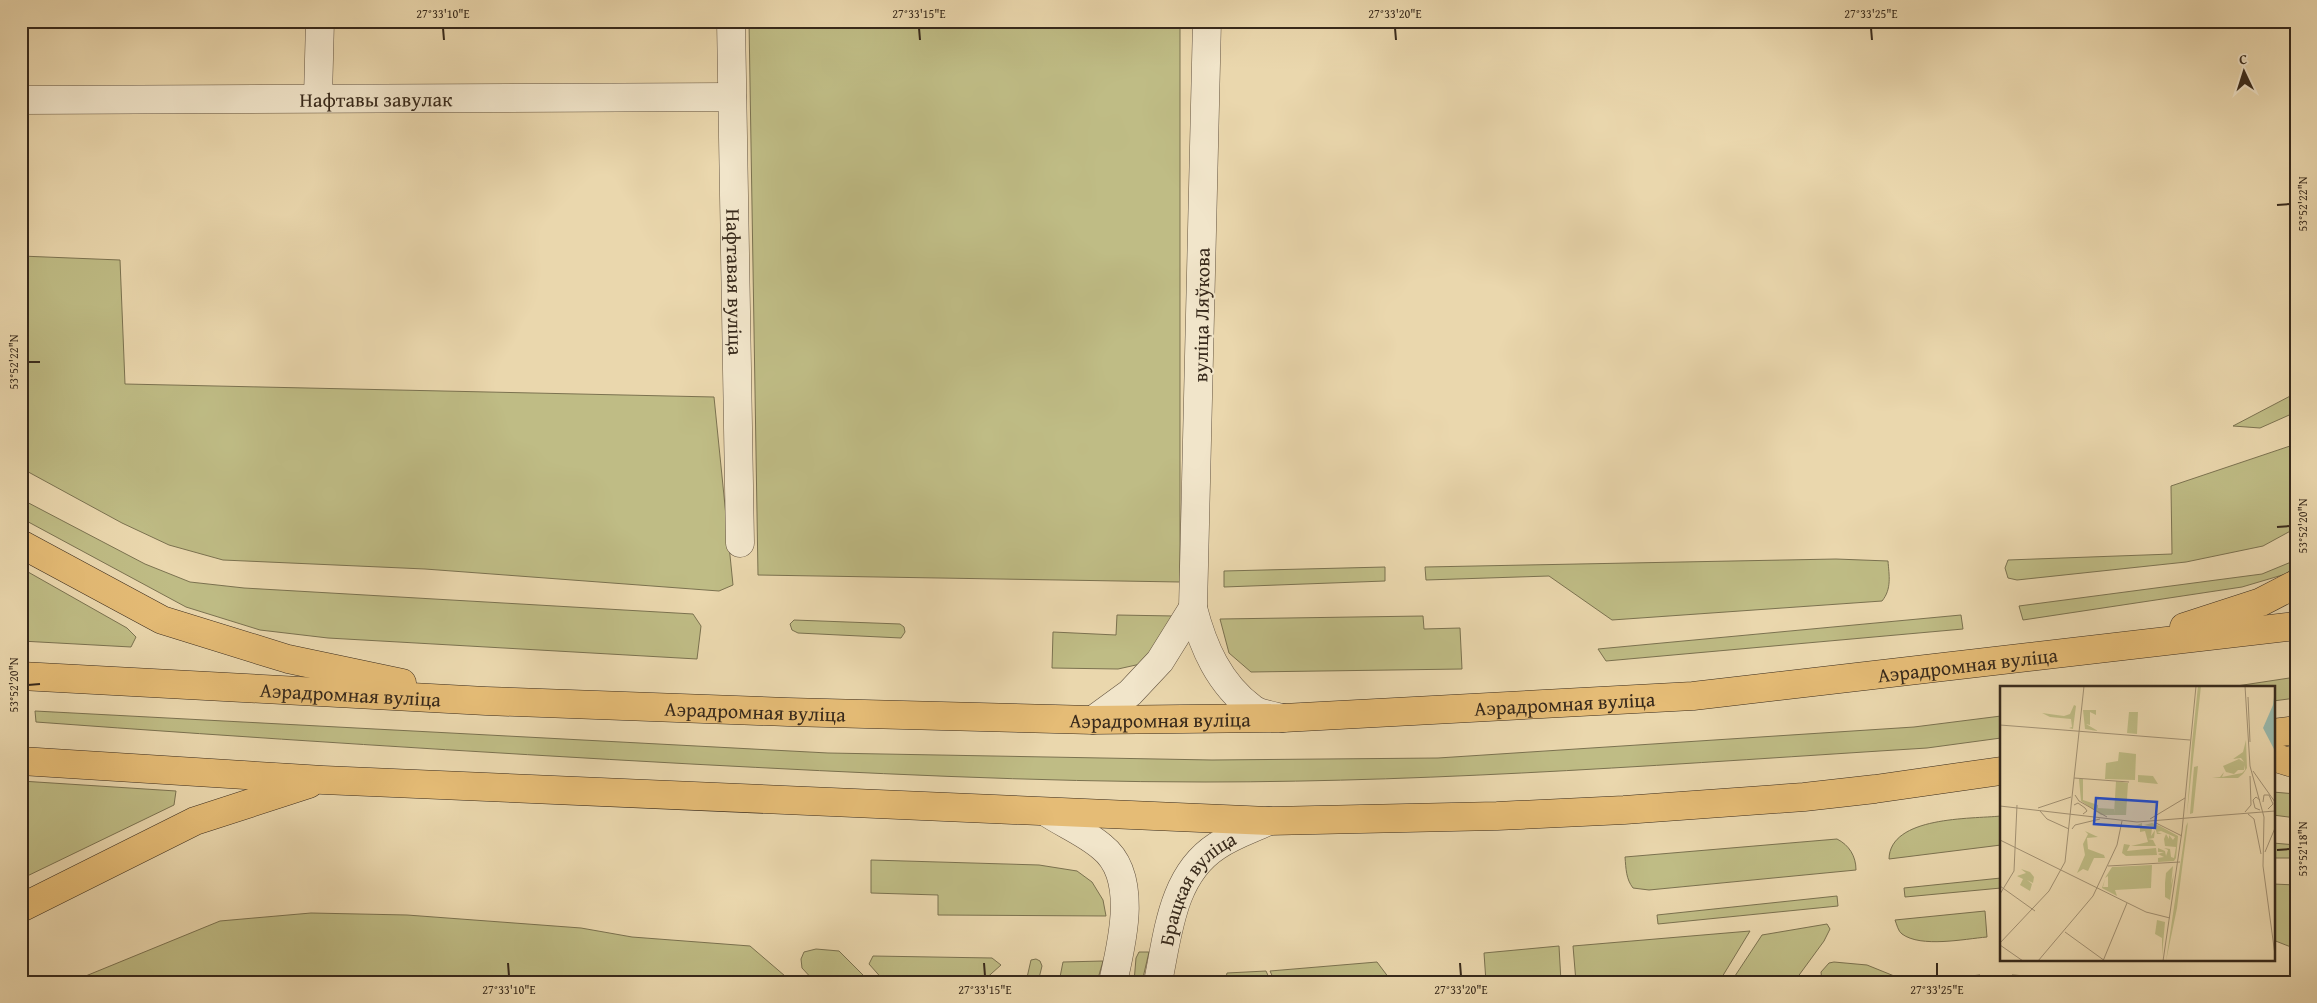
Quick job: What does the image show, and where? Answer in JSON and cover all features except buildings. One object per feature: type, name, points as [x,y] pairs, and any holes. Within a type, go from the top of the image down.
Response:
[{"type":"main road","points":[[21,544],[162,620],[288,659],[486,701]]},
{"type":"main road","points":[[2128,645],[2261,602],[2296,584]]},
{"type":"main road","name":"Аэрадромная вуліца","points":[[21,676],[486,701],[1093,720],[1283,718],[1693,696],[2296,626]]},
{"type":"main road","points":[[2274,733],[2296,730]]},
{"type":"main road","points":[[2274,758],[2296,764]]},
{"type":"main road","points":[[21,761],[324,780],[1269,821],[1497,816],[1634,809],[1813,796],[2000,771]]},
{"type":"main road","points":[[21,908],[195,821],[324,780]]},
{"type":"street","points":[[318,97],[320,21]]},
{"type":"street","name":"Нафтавая вуліца","points":[[731,21],[740,543]]},
{"type":"street","name":"вуліца Ляўкова","points":[[1207,21],[1193,608],[1199,632],[1212,663],[1232,689],[1254,710],[1283,718]]},
{"type":"street","name":"Нафтавы завулак","points":[[21,100],[318,97],[732,97]]},
{"type":"street","points":[[1093,720],[1130,693],[1160,661],[1193,608]]},
{"type":"street","points":[[1046,812],[1103,847],[1117,866],[1125,890],[1121,944],[1113,982]]},
{"type":"street","name":"Брацкая вуліца","points":[[1158,982],[1165,944],[1179,892],[1193,869],[1217,846],[1269,821]]},
{"type":"shaded area","points":[[749,21],[1180,21],[1180,582],[758,575]]},
{"type":"shaded area","points":[[21,256],[120,260],[125,384],[714,397],[733,585],[719,591],[425,569],[223,560],[169,545],[122,523],[21,468]]},
{"type":"shaded area","points":[[2296,393],[2296,412],[2260,428],[2233,426]]},
{"type":"shaded area","points":[[2296,444],[2296,528],[2263,546],[2186,562],[2017,580],[2008,578],[2005,568],[2008,560],[2172,554],[2171,486]]},
{"type":"shaded area","points":[[21,499],[145,564],[190,582],[244,588],[693,614],[701,626],[697,659],[328,638],[260,630],[186,607],[21,518]]},
{"type":"shaded area","points":[[1836,559],[1888,561],[1889,587],[1882,601],[1612,620],[1549,576],[1426,580],[1425,567]]},
{"type":"shaded area","points":[[2296,560],[2296,571],[2242,587],[2023,620],[2019,606],[2262,574]]},
{"type":"shaded area","points":[[1385,567],[1385,581],[1224,587],[1224,571]]},
{"type":"shaded area","points":[[21,568],[127,628],[136,637],[131,647],[21,641]]},
{"type":"shaded area","points":[[1117,615],[1174,616],[1145,663],[1118,669],[1052,668],[1053,632],[1116,635]]},
{"type":"shaded area","points":[[1961,615],[1963,629],[1606,661],[1598,649]]},
{"type":"shaded area","points":[[1423,616],[1424,629],[1460,628],[1462,669],[1251,672],[1229,653],[1220,619]]},
{"type":"shaded area","points":[[794,620],[900,624],[904,627],[905,632],[901,638],[798,633],[792,630],[790,624]]},
{"type":"shaded area","points":[[2296,677],[2296,698],[2274,701],[2274,686],[2237,686]]},
{"type":"shaded area","points":[[35,711],[828,753],[1212,760],[1438,758],[1914,727],[2000,716],[2000,738],[1927,748],[1566,771],[1386,779],[1141,782],[819,771],[200,734],[36,722]]},
{"type":"shaded area","points":[[21,781],[176,791],[174,805],[21,879]]},
{"type":"shaded area","points":[[2274,792],[2296,794],[2296,818],[2274,815]]},
{"type":"shaded area","points":[[2000,816],[2000,845],[1889,859],[1893,845],[1903,835],[1917,827],[1934,822]]},
{"type":"shaded area","points":[[1837,839],[1851,851],[1855,860],[1856,870],[1649,890],[1633,888],[1626,870],[1625,857]]},
{"type":"shaded area","points":[[2274,843],[2296,845],[2296,858],[2274,858]]},
{"type":"shaded area","points":[[871,860],[1039,865],[1077,871],[1092,882],[1103,900],[1106,916],[938,915],[938,895],[871,893]]},
{"type":"shaded area","points":[[2000,878],[2000,888],[1905,897],[1904,888]]},
{"type":"shaded area","points":[[2274,884],[2296,885],[2296,949],[2274,940]]},
{"type":"shaded area","points":[[1837,896],[1838,906],[1658,924],[1657,915]]},
{"type":"shaded area","points":[[1985,911],[1987,937],[1955,941],[1931,942],[1910,938],[1901,933],[1895,920]]},
{"type":"shaded area","points":[[311,913],[407,915],[581,928],[632,937],[750,946],[792,982],[71,982],[220,921]]},
{"type":"shaded area","points":[[1827,924],[1830,929],[1824,941],[1794,982],[1731,982],[1762,935]]},
{"type":"shaded area","points":[[1750,931],[1719,982],[1576,982],[1573,946]]},
{"type":"shaded area","points":[[1559,946],[1561,982],[1486,982],[1484,953]]},
{"type":"shaded area","points":[[816,949],[839,951],[870,982],[815,982],[802,968],[801,959],[804,952]]},
{"type":"shaded area","points":[[1139,952],[1149,952],[1142,982],[1134,982],[1136,958]]},
{"type":"shaded area","points":[[873,956],[992,958],[1001,965],[982,982],[885,982],[869,964]]},
{"type":"shaded area","points":[[1036,959],[1040,961],[1042,966],[1038,982],[1026,982],[1031,960]]},
{"type":"shaded area","points":[[1103,961],[1097,982],[1059,982],[1063,962]]},
{"type":"shaded area","points":[[1377,962],[1392,982],[1275,982],[1270,971]]},
{"type":"shaded area","points":[[1829,963],[1867,965],[1909,982],[1822,982],[1821,972]]},
{"type":"shaded area","points":[[1266,971],[1271,982],[1225,982],[1227,973]]},
{"type":"shaded area","points":[[1980,975],[1973,982],[1910,982]]},
{"type":"shaded area","points":[[2012,975],[2113,982],[2009,982]]}]
